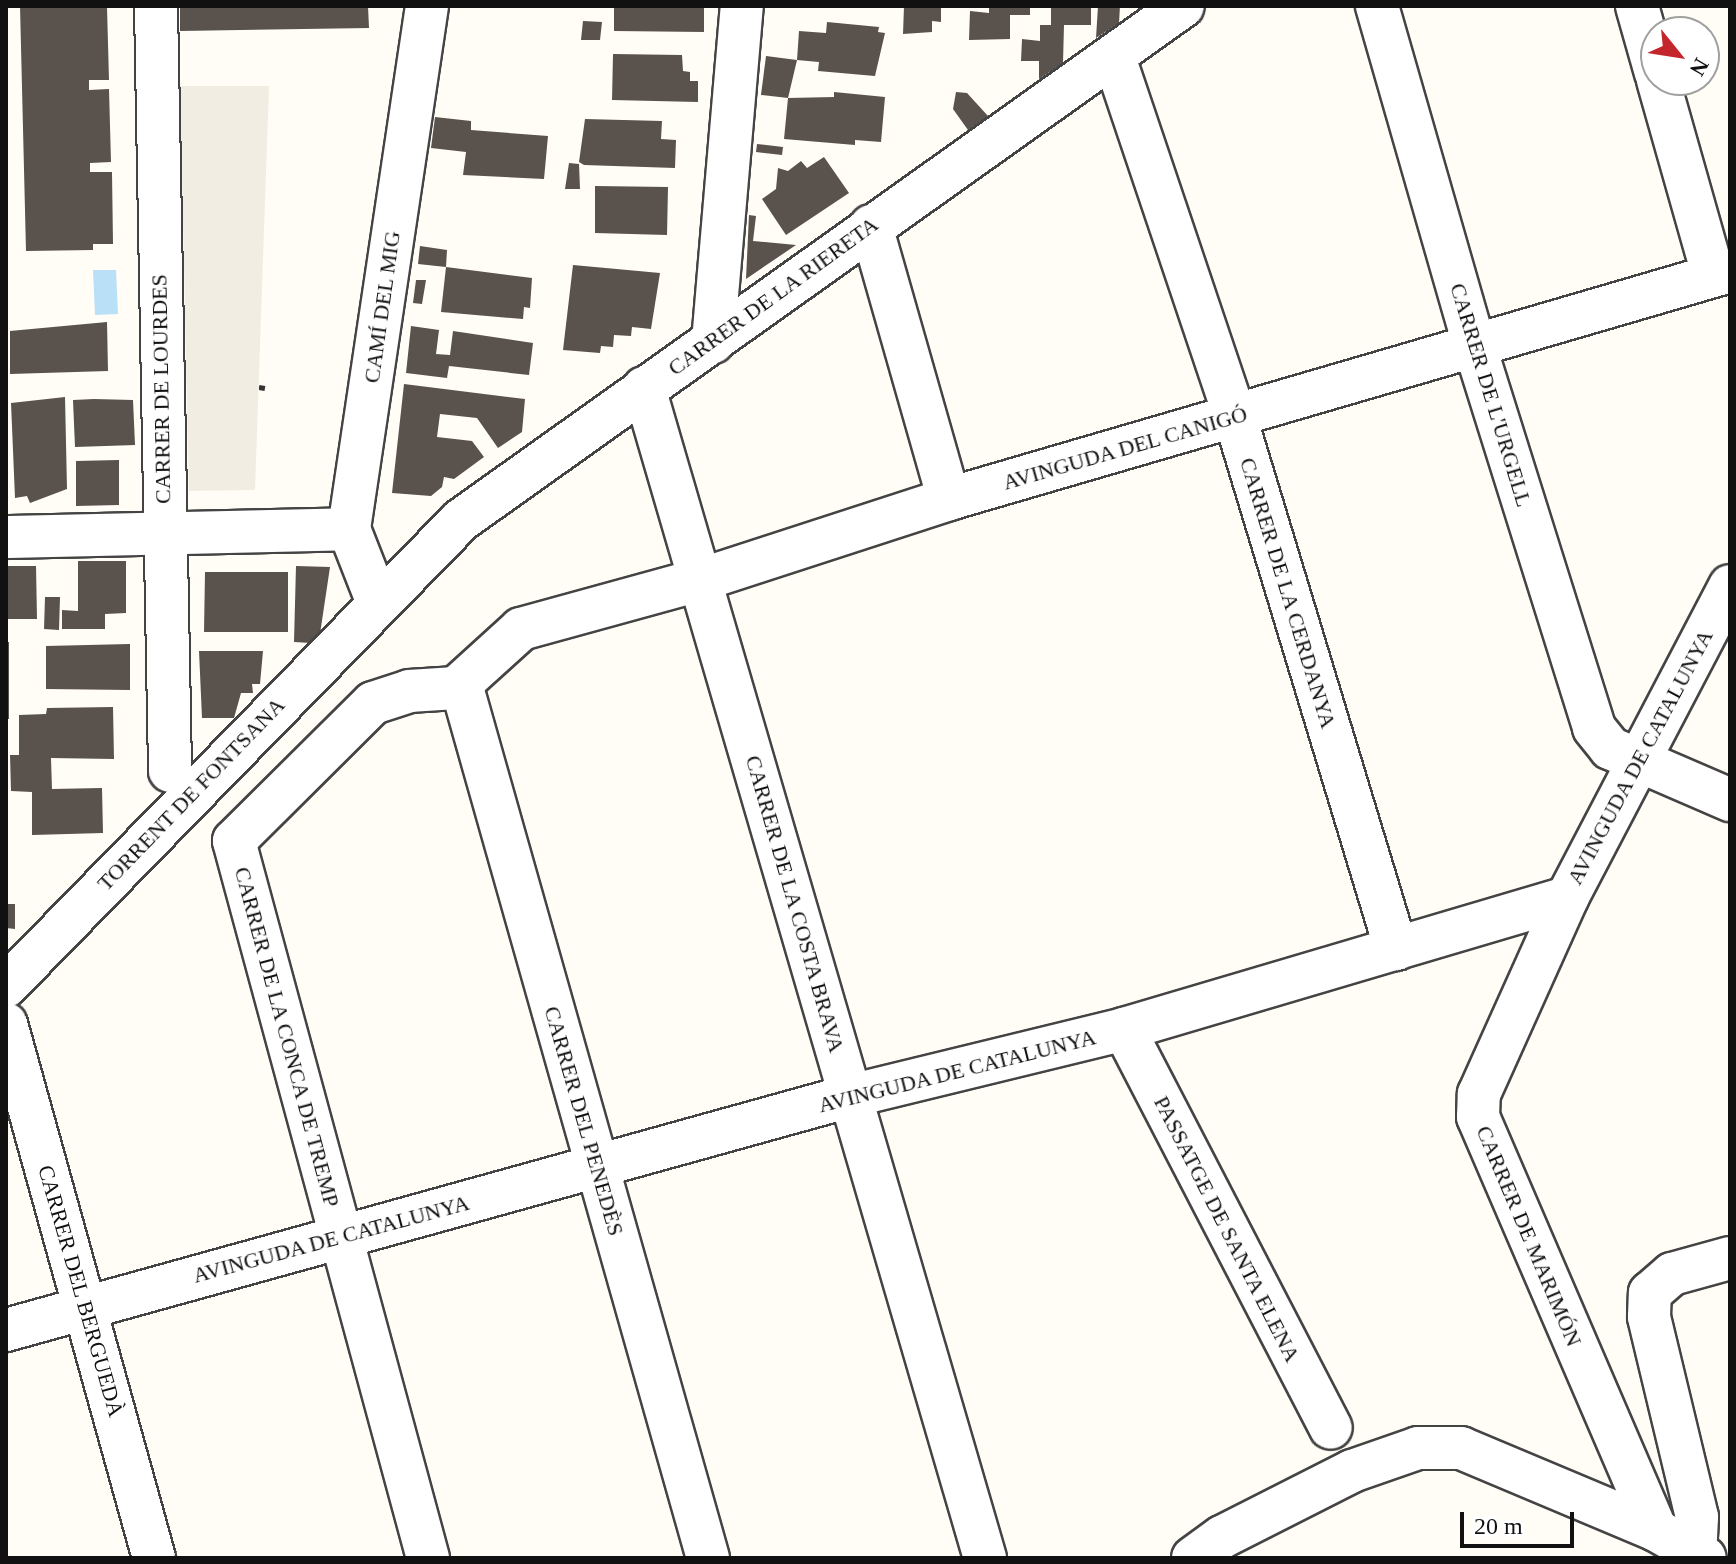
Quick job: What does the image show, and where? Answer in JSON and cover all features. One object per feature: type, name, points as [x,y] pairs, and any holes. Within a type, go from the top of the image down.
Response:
[{"type":"street","name":"CARRER DE LOURDES","points":[[156,6],[163,537],[170,771]]},
{"type":"street","name":"CAMÍ DEL MIG","points":[[378,603],[349,529],[427,6]]},
{"type":"street","points":[[713,342],[742,6]]},
{"type":"street","name":"CARRER DE LA RIERETA","points":[[378,603],[461,520],[1183,6]]},
{"type":"street","name":"CARRER DE L'URGELL","points":[[1377,6],[1474,344],[1594,728],[1610,748],[1730,800]]},
{"type":"street","name":"CARRER DE LA CERDANYA","points":[[1114,57],[1235,417],[1396,949]]},
{"type":"street","points":[[1663,96],[1721,273]]},
{"type":"street","points":[[871,226],[949,499]]},
{"type":"street","name":"AVINGUDA DEL CANIGÓ","points":[[461,684],[521,629],[703,579],[949,499],[1721,273]]},
{"type":"street","name":"CARRER DE LA COSTA BRAVA","points":[[644,388],[703,579],[985,1558]]},
{"type":"street","points":[[6,537],[163,537],[349,529]]},
{"type":"street","name":"AVINGUDA DE CATALUNYA","points":[[6,1330],[86,1305],[850,1096],[1124,1029],[1567,898],[1730,586]]},
{"type":"street","name":"TORRENT DE FONTSANA","points":[[6,986],[378,603]]},
{"type":"street","name":"CARRER DE LA CONCA DE TREMP","points":[[428,1558],[234,841],[373,703],[461,684]]},
{"type":"street","name":"CARRER DEL PENEDÈS","points":[[461,684],[708,1558]]},
{"type":"street","name":"CARRER DE MARIMÓN","points":[[1567,898],[1487,1071],[1478,1117],[1656,1530]]},
{"type":"street","name":"CARRER DEL BERGUEDÀ","points":[[6,1024],[154,1558]]},
{"type":"street","name":"PASSATGE DE SANTA ELENA","points":[[1124,1029],[1331,1428]]},
{"type":"street","points":[[1706,1554],[1649,1317],[1650,1293],[1672,1274],[1730,1258]]},
{"type":"street","points":[[1193,1558],[1222,1537],[1352,1471],[1418,1448],[1461,1448],[1706,1554]]},
{"type":"shaded area","points":[[180,86],[269,86],[255,490],[189,491]]},
{"type":"water","points":[[93,270],[116,270],[118,314],[95,315]]},
{"type":"building","points":[[20,6],[107,7],[109,80],[89,80],[89,90],[109,89],[111,162],[90,163],[90,172],[112,172],[113,244],[93,244],[93,250],[26,251]]},
{"type":"building","points":[[180,6],[368,6],[369,28],[180,31]]},
{"type":"building","points":[[614,6],[704,6],[704,32],[614,31]]},
{"type":"building","points":[[904,6],[941,6],[941,22],[932,21],[932,32],[903,34]]},
{"type":"building","points":[[989,6],[1030,6],[1030,15],[1010,15],[1010,39],[969,40],[970,11],[989,13]]},
{"type":"building","points":[[1051,6],[1091,6],[1091,25],[1064,25],[1063,63],[1039,79],[1039,61],[1021,61],[1022,39],[1040,41],[1040,25],[1051,25]]},
{"type":"building","points":[[1098,6],[1120,6],[1119,23],[1096,38]]},
{"type":"building","points":[[583,21],[602,22],[600,40],[581,40]]},
{"type":"building","points":[[827,22],[879,27],[878,32],[885,33],[875,76],[818,71],[819,62],[797,60],[799,31],[826,33]]},
{"type":"building","points":[[613,54],[682,55],[683,71],[690,72],[690,81],[698,81],[698,102],[612,100]]},
{"type":"building","points":[[766,56],[797,60],[788,98],[761,95]]},
{"type":"building","points":[[834,92],[885,97],[881,142],[855,140],[855,145],[784,139],[788,98],[834,97]]},
{"type":"building","points":[[956,92],[967,93],[988,116],[968,130],[953,109]]},
{"type":"building","points":[[435,117],[471,121],[471,130],[548,136],[544,179],[463,175],[466,152],[431,148]]},
{"type":"building","points":[[585,119],[662,121],[661,139],[676,140],[675,168],[584,165],[579,162]]},
{"type":"building","points":[[757,144],[783,147],[782,155],[756,152]]},
{"type":"building","points":[[824,157],[849,193],[786,235],[762,199],[776,189],[778,168],[788,171],[801,161],[807,168]]},
{"type":"building","points":[[569,163],[579,164],[580,189],[565,189]]},
{"type":"building","points":[[595,186],[668,187],[667,235],[595,233]]},
{"type":"building","points":[[749,215],[756,216],[753,241],[796,245],[746,279]]},
{"type":"building","points":[[420,246],[447,250],[446,267],[418,264]]},
{"type":"building","points":[[573,265],[660,273],[651,329],[632,327],[631,336],[614,335],[613,347],[601,346],[600,353],[563,350]]},
{"type":"building","points":[[446,267],[532,278],[530,308],[524,307],[523,319],[441,312]]},
{"type":"building","points":[[416,280],[426,280],[422,304],[413,303]]},
{"type":"building","points":[[107,322],[108,371],[10,374],[10,331]]},
{"type":"building","points":[[411,326],[439,330],[436,354],[450,355],[453,331],[533,343],[529,375],[449,366],[447,378],[406,373]]},
{"type":"building","points":[[404,384],[525,399],[522,432],[498,448],[477,418],[440,414],[437,437],[472,441],[484,457],[454,479],[444,477],[442,487],[431,496],[392,493]]},
{"type":"building","points":[[65,397],[67,489],[30,503],[27,496],[15,498],[11,403]]},
{"type":"building","points":[[73,400],[133,400],[135,445],[75,447]]},
{"type":"building","points":[[119,460],[119,505],[76,506],[76,461]]},
{"type":"building","points":[[78,561],[126,561],[126,613],[105,614],[105,629],[62,629],[62,610],[78,611]]},
{"type":"building","points":[[6,566],[36,566],[37,619],[6,619]]},
{"type":"building","points":[[296,566],[330,567],[320,634],[311,643],[294,642]]},
{"type":"building","points":[[205,572],[288,572],[288,632],[204,632]]},
{"type":"building","points":[[45,597],[60,597],[59,630],[44,629]]},
{"type":"building","points":[[6,642],[9,642],[9,719],[6,719]]},
{"type":"building","points":[[130,644],[130,690],[46,689],[46,646]]},
{"type":"building","points":[[199,651],[263,651],[260,684],[252,684],[253,693],[241,693],[234,718],[202,718]]},
{"type":"building","points":[[113,707],[114,759],[51,758],[52,789],[102,788],[103,833],[32,835],[32,792],[11,791],[10,755],[19,755],[19,715],[46,714],[47,708]]},
{"type":"building","points":[[6,904],[15,904],[15,929],[6,928]]}]
